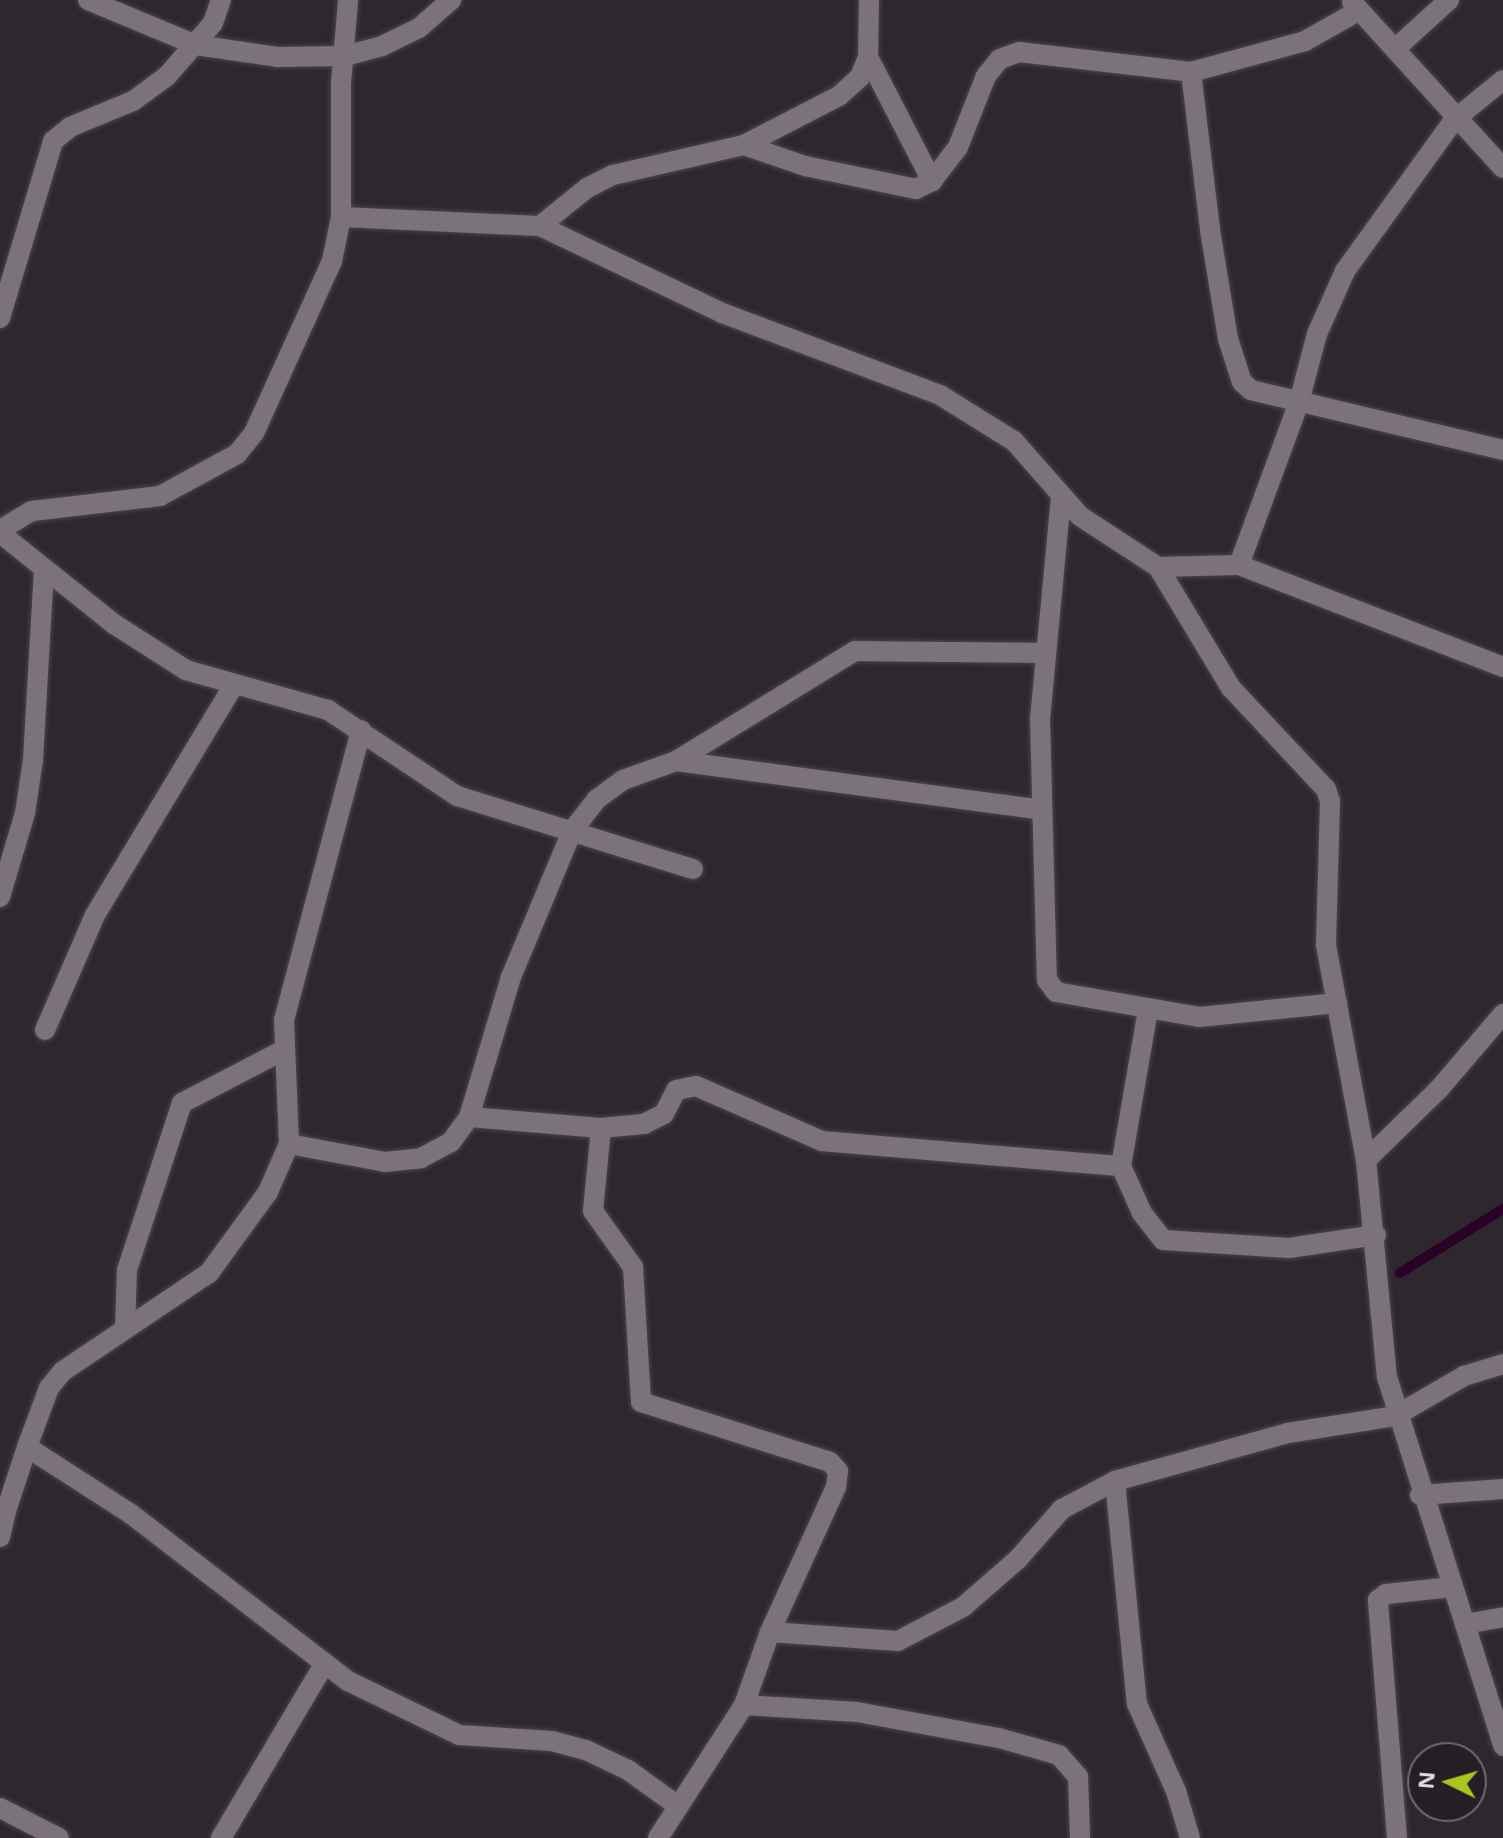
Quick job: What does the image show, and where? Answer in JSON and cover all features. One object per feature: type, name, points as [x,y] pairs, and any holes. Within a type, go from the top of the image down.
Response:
[{"type":"street","points":[[88,0],[196,45],[246,55],[345,56],[419,28],[451,0]]},
{"type":"street","points":[[1,314],[53,141],[70,127],[142,95],[196,45],[221,0]]},
{"type":"street","points":[[348,0],[341,217],[320,296],[266,413],[237,454],[160,496],[32,511],[0,531],[44,572],[159,657],[233,686],[328,710],[361,730],[440,788],[693,869]]},
{"type":"street","points":[[540,226],[587,188],[613,175],[744,145],[839,96],[860,77],[868,57],[869,0]]},
{"type":"street","points":[[1395,49],[1449,0]]},
{"type":"street","points":[[744,145],[805,166],[901,189],[932,181],[958,147],[986,76],[1000,59],[1019,52],[1191,72],[1256,59],[1305,41],[1354,5],[1454,120],[1503,168]]},
{"type":"street","points":[[868,57],[932,181]]},
{"type":"street","points":[[1191,72],[1210,230],[1237,371],[1251,390],[1503,450]]},
{"type":"street","points":[[1239,565],[1299,402],[1317,334],[1345,271],[1454,120],[1503,80]]},
{"type":"street","points":[[341,217],[540,226],[722,313],[940,395],[1014,441],[1061,497],[1158,567],[1231,688],[1326,789],[1331,817],[1326,945],[1366,1160],[1376,1235],[1383,1349],[1395,1416],[1501,1736]]},
{"type":"street","points":[[1061,497],[1045,653],[1041,810],[1047,980],[1056,992],[1148,1010],[1229,1017],[1337,1003]]},
{"type":"street","points":[[1158,567],[1239,565],[1503,667]]},
{"type":"street","points":[[0,897],[25,813],[33,760],[44,572]]},
{"type":"street","points":[[289,1144],[404,1161],[437,1152],[469,1117],[511,977],[572,831],[597,799],[623,780],[676,761],[855,651],[1045,653]]},
{"type":"street","points":[[45,1030],[95,915],[233,686]]},
{"type":"street","points":[[0,1537],[3,1510],[49,1388],[63,1371],[209,1273],[268,1192],[289,1144],[282,1051],[299,955],[361,730]]},
{"type":"street","points":[[676,761],[1041,810]]},
{"type":"street","points":[[1148,1010],[1121,1166],[1142,1213],[1163,1240],[1289,1248],[1376,1235]]},
{"type":"street","points":[[1366,1160],[1439,1089],[1503,1014]]},
{"type":"street","points":[[125,1329],[127,1270],[182,1103],[282,1051]]},
{"type":"street","points":[[469,1117],[601,1128],[658,1120],[676,1090],[696,1086],[822,1141],[1121,1166]]},
{"type":"street","points":[[601,1128],[593,1211],[633,1267],[641,1402],[830,1462],[838,1471],[819,1527],[770,1632],[744,1705],[658,1838]]},
{"type":"street","points":[[770,1632],[879,1643],[921,1631],[963,1607],[1018,1559],[1062,1509],[1115,1481],[1288,1433],[1395,1416],[1464,1376],[1503,1364]]},
{"type":"street","points":[[27,1447],[131,1514],[323,1666],[411,1716],[459,1735],[552,1741],[586,1750],[628,1770],[678,1806]]},
{"type":"street","points":[[1115,1481],[1135,1692],[1181,1801],[1190,1838]]},
{"type":"street","points":[[1420,1495],[1503,1489]]},
{"type":"street","points":[[1397,1838],[1378,1600],[1386,1594],[1453,1587]]},
{"type":"street","points":[[1465,1624],[1503,1617]]},
{"type":"street","points":[[221,1838],[323,1666]]},
{"type":"street","points":[[744,1705],[857,1712],[999,1738],[1059,1755],[1078,1777],[1080,1838]]},
{"type":"street","points":[[0,1808],[59,1838]]},
{"type":"waterway","points":[[1400,1273],[1503,1209]]}]
